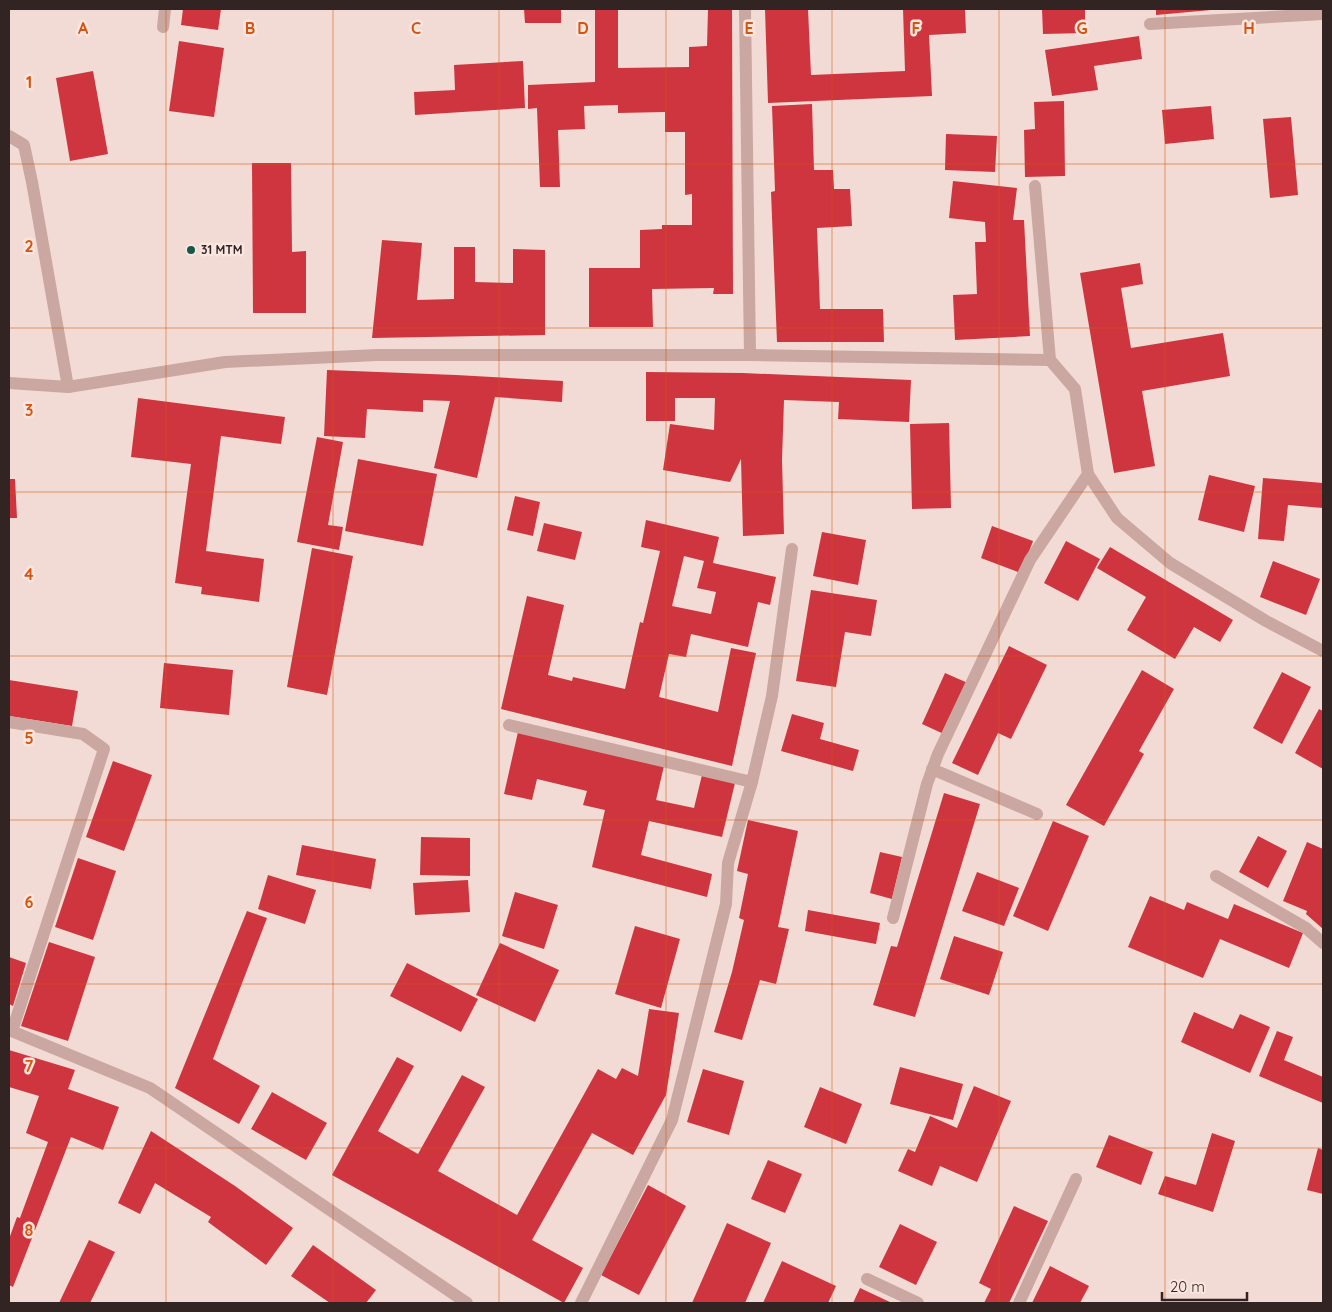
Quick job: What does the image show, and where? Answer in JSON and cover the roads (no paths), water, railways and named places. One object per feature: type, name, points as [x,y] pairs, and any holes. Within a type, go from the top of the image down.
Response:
[{"type":"street","points":[[163,26],[165,9]]},
{"type":"street","points":[[745,9],[750,355]]},
{"type":"street","points":[[1150,24],[1323,14]]},
{"type":"street","points":[[9,136],[24,145],[68,387]]},
{"type":"street","points":[[1035,186],[1050,360],[1075,389],[1088,474],[1117,518],[1170,563],[1266,621],[1323,651]]},
{"type":"street","points":[[9,383],[68,387],[225,362],[377,354],[750,355],[1050,360]]},
{"type":"street","points":[[893,918],[927,784],[942,746],[1030,560],[1088,474]]},
{"type":"street","points":[[581,1303],[672,1120],[726,904],[728,863],[752,782],[772,696],[792,549]]},
{"type":"street","points":[[9,722],[83,734],[104,749],[11,1031],[150,1088],[467,1303]]},
{"type":"street","points":[[510,726],[752,782]]},
{"type":"street","points":[[932,769],[1037,814]]},
{"type":"street","points":[[1216,876],[1306,928],[1323,943]]},
{"type":"street","points":[[1019,1303],[1076,1179]]},
{"type":"street","points":[[867,1279],[918,1303]]},
{"type":"place","name":"31 MTM","points":[[191,250]]}]
